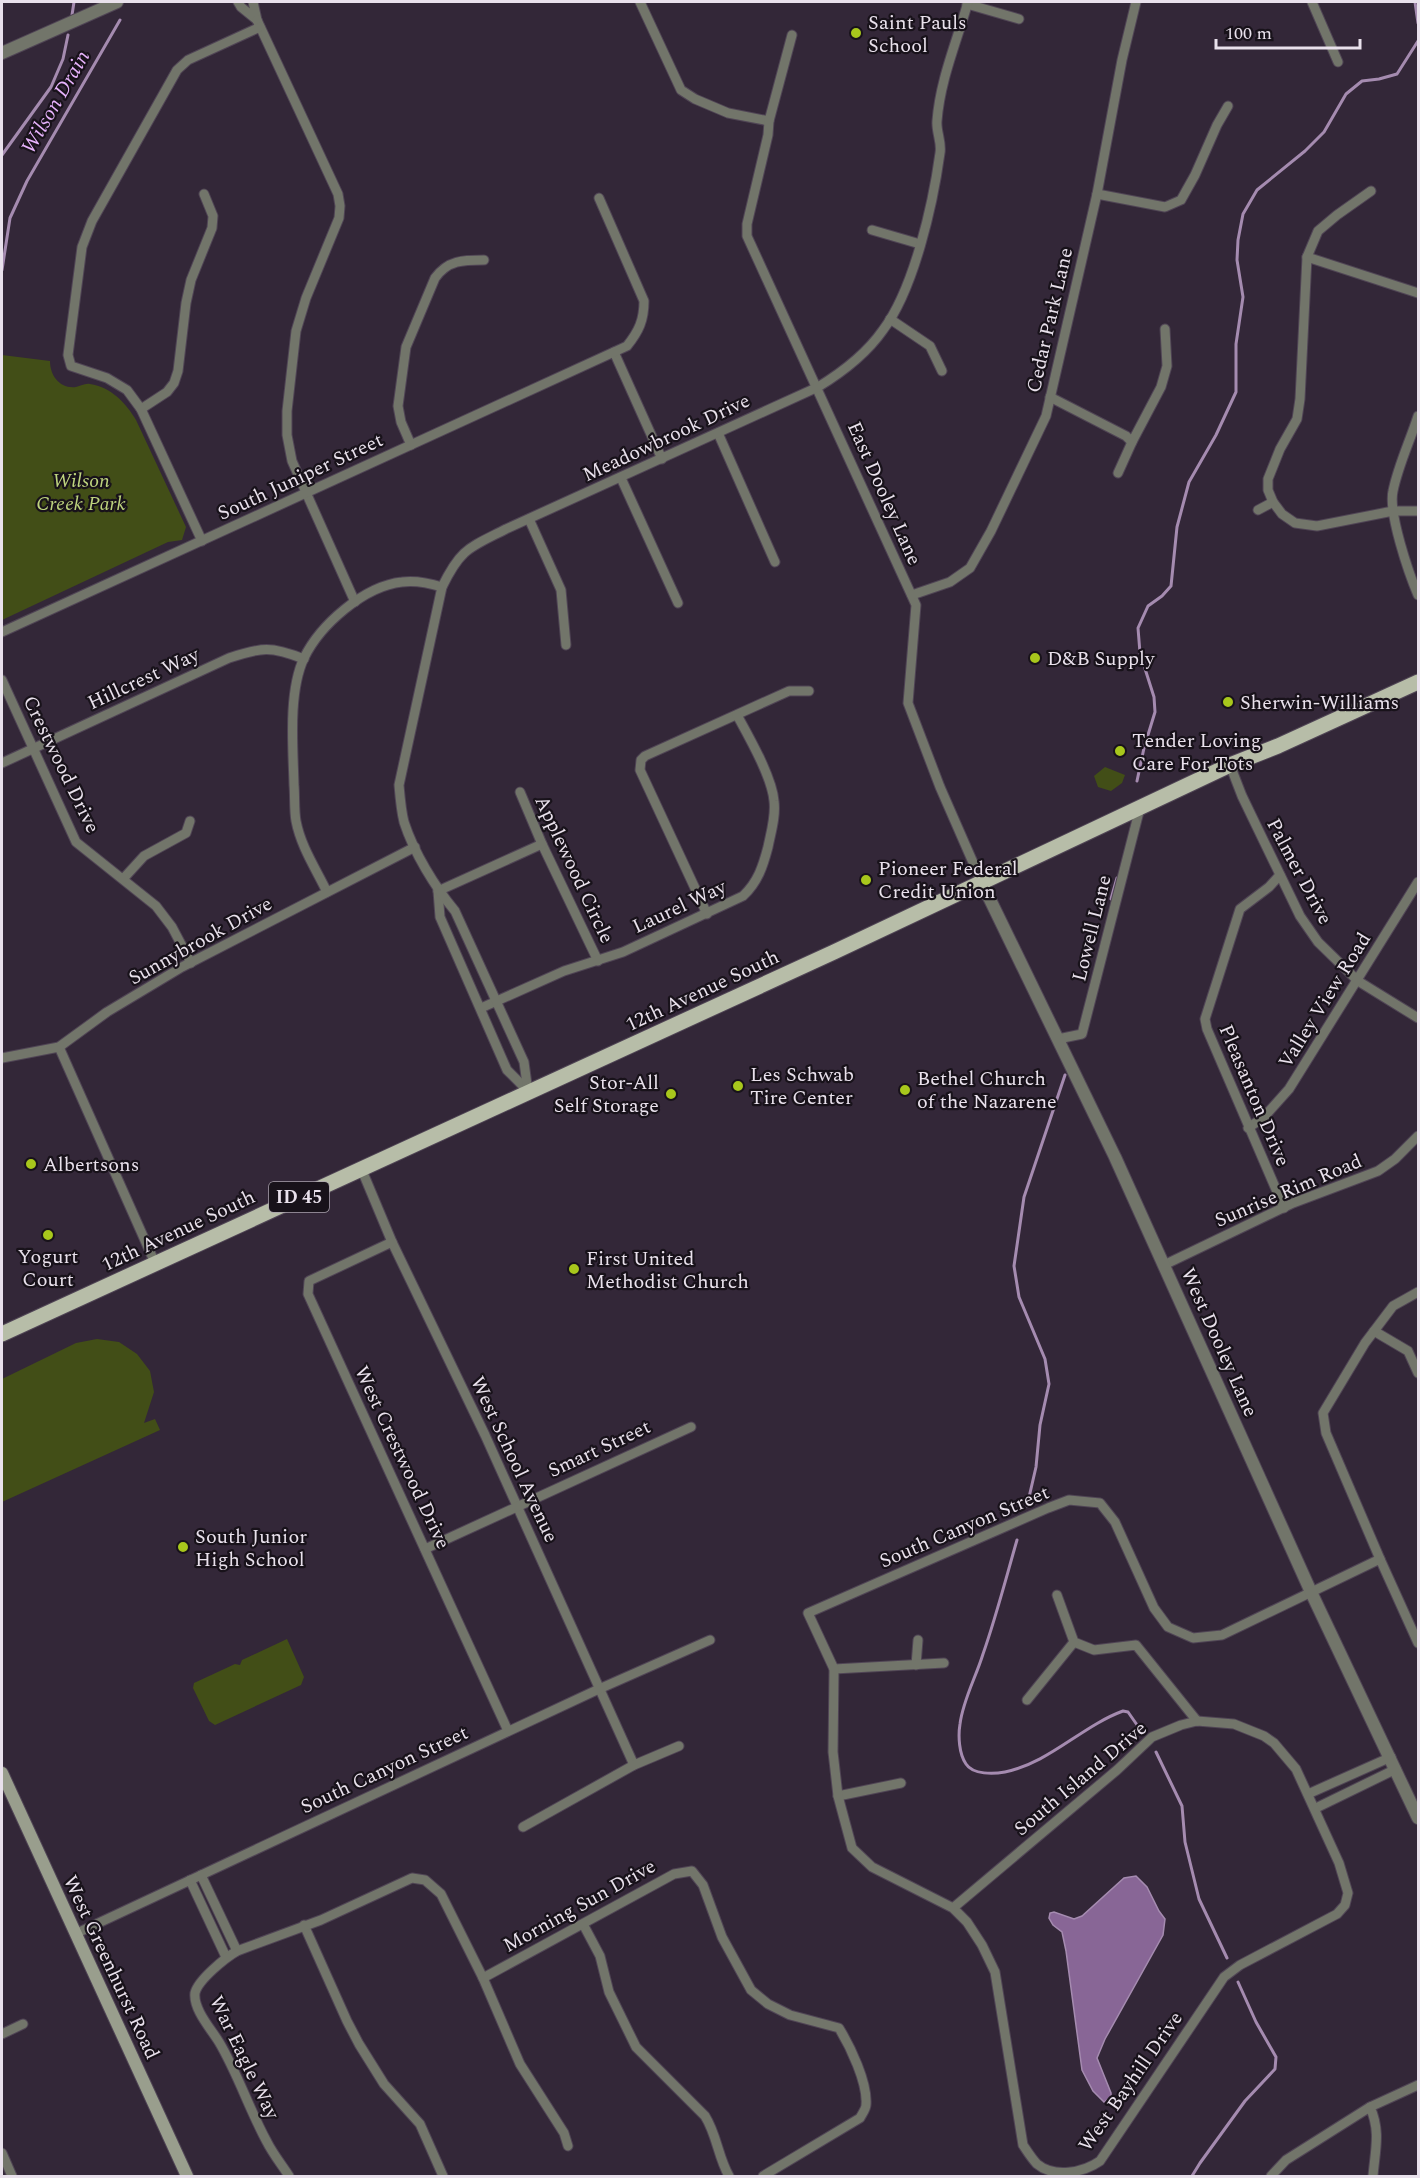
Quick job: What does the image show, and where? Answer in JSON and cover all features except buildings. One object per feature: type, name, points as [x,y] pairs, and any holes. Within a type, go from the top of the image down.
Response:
[{"type":"main road","name":"12th Avenue South","points":[[2,1334],[982,883],[1230,765],[1278,746],[1419,682]]},
{"type":"main road","name":"West Greenhurst Road","points":[[2,1773],[187,2176]]},
{"type":"street","points":[[2,53],[117,2]]},
{"type":"street","points":[[238,2],[258,23]]},
{"type":"street","points":[[253,2],[258,23],[338,194],[339,218],[300,315],[287,411],[287,435],[292,461],[355,602]]},
{"type":"street","points":[[640,2],[681,90],[695,99],[728,113],[769,121]]},
{"type":"street","name":"Cedar Park Lane","points":[[912,595],[950,582],[970,568],[991,531],[1046,416],[1097,194],[1122,60],[1136,2]]},
{"type":"street","points":[[1312,2],[1338,62]]},
{"type":"street","points":[[968,3],[1019,19]]},
{"type":"street","name":"Meadowbrook Drive","points":[[528,1092],[524,1062],[455,911],[438,891],[404,822],[399,785],[442,587],[454,563],[465,550],[818,387],[833,378],[861,354],[883,330],[905,292],[927,220],[941,150],[936,123],[944,80],[968,3]]},
{"type":"street","points":[[202,540],[141,409],[127,390],[107,378],[71,366],[68,355],[82,247],[92,221],[182,64],[258,23]]},
{"type":"street","name":"East Dooley Lane","points":[[792,35],[769,121],[768,135],[747,224],[747,236],[916,605],[908,703],[940,786],[982,883]]},
{"type":"street","points":[[1097,194],[1165,207],[1180,200],[1195,175],[1216,124],[1228,106]]},
{"type":"street","points":[[1371,191],[1318,231],[1307,256],[1297,419],[1280,449],[1268,479],[1268,490],[1282,514],[1295,523],[1317,526],[1393,511],[1419,510]]},
{"type":"street","points":[[141,409],[166,392],[174,383],[178,371],[191,280],[212,228],[213,216],[204,194]]},
{"type":"street","name":"South Juniper Street","points":[[2,632],[627,346],[639,332],[644,316],[644,301],[598,198]]},
{"type":"street","points":[[872,230],[920,244]]},
{"type":"street","points":[[1307,256],[1419,293]]},
{"type":"street","points":[[411,445],[401,422],[398,406],[406,347],[435,278],[442,269],[460,260],[484,260]]},
{"type":"street","points":[[890,319],[930,346],[942,370]]},
{"type":"street","points":[[1118,473],[1161,387],[1167,366],[1165,329]]},
{"type":"street","points":[[614,352],[662,459]]},
{"type":"street","points":[[1050,397],[1126,436],[1132,442]]},
{"type":"street","points":[[1419,416],[1392,493],[1393,511],[1419,595]]},
{"type":"street","points":[[718,433],[775,562]]},
{"type":"street","points":[[621,478],[678,603]]},
{"type":"street","points":[[1258,510],[1274,502]]},
{"type":"street","points":[[529,519],[561,590],[566,645]]},
{"type":"street","points":[[327,892],[302,844],[295,820],[294,695],[304,659],[323,629],[355,602],[379,589],[401,582],[423,582],[442,587]]},
{"type":"street","name":"Hillcrest Way","points":[[2,764],[229,658],[256,649],[281,650],[304,659]]},
{"type":"street","name":"Crestwood Drive","points":[[2,680],[76,842],[163,914],[191,963]]},
{"type":"street","points":[[706,914],[640,770],[641,760],[645,756],[789,691],[809,691]]},
{"type":"street","name":"Laurel Way","points":[[481,1008],[564,971],[623,952],[743,896],[753,887],[765,859],[775,816],[774,799],[768,779],[737,715]]},
{"type":"street","name":"Palmer Drive","points":[[1230,765],[1242,796],[1300,916],[1318,942],[1358,981],[1419,1018]]},
{"type":"street","name":"Applewood Circle","points":[[520,792],[542,844],[598,960]]},
{"type":"street","name":"Lowell Lane","points":[[1058,1039],[1082,1034],[1140,808]]},
{"type":"street","points":[[123,879],[144,856],[186,832],[190,821]]},
{"type":"street","points":[[438,891],[542,844]]},
{"type":"street","name":"Sunnybrook Drive","points":[[2,1058],[59,1047],[107,1012],[191,963],[415,847]]},
{"type":"street","name":"Pleasanton Drive","points":[[1280,875],[1269,887],[1240,909],[1205,1019],[1207,1029],[1248,1128],[1284,1208]]},
{"type":"street","name":"Valley View Road","points":[[1248,1128],[1264,1116],[1289,1089],[1419,882]]},
{"type":"street","name":"West Dooley Lane","points":[[982,883],[1115,1157],[1311,1592],[1419,1818]]},
{"type":"street","name":"Meadowbrook Drive","points":[[438,891],[440,917],[507,1070],[528,1092]]},
{"type":"street","points":[[59,1047],[155,1263]]},
{"type":"street","name":"Sunrise Rim Road","points":[[1164,1265],[1284,1208],[1378,1171],[1395,1159],[1419,1136]]},
{"type":"street","name":"West School Avenue","points":[[361,1168],[392,1242],[485,1435],[634,1765]]},
{"type":"street","name":"West Crestwood Drive","points":[[392,1242],[309,1281],[308,1294],[508,1731]]},
{"type":"street","points":[[1419,1292],[1392,1306],[1323,1413],[1326,1433],[1380,1559],[1419,1642]]},
{"type":"street","points":[[1374,1331],[1408,1351],[1419,1374]]},
{"type":"street","name":"Smart Street","points":[[425,1549],[691,1427]]},
{"type":"street","name":"South Canyon Street","points":[[808,1613],[1070,1500],[1100,1503],[1115,1522],[1154,1608],[1168,1627],[1193,1638],[1222,1635],[1380,1559]]},
{"type":"street","points":[[1057,1595],[1074,1642],[1094,1650],[1136,1645],[1197,1721]]},
{"type":"street","name":"West Bayhill Drive","points":[[808,1613],[834,1669],[833,1752],[838,1796],[852,1848],[872,1867],[892,1879],[953,1908],[967,1922],[982,1945],[995,1972],[1023,2145],[1038,2166],[1052,2173],[1076,2173],[1100,2161],[1224,1977],[1240,1965],[1322,1923],[1337,1914],[1345,1905],[1348,1893],[1339,1863],[1316,1808]]},
{"type":"street","name":"South Canyon Street","points":[[75,1934],[508,1731],[710,1640]]},
{"type":"street","points":[[916,1665],[918,1640]]},
{"type":"street","points":[[1027,1700],[1074,1642]]},
{"type":"street","points":[[834,1669],[945,1664]]},
{"type":"street","name":"South Island Drive","points":[[953,1908],[1117,1770],[1152,1737],[1181,1725],[1197,1721],[1234,1724],[1264,1736],[1274,1743],[1296,1769],[1316,1808]]},
{"type":"street","points":[[523,1827],[634,1765],[679,1746]]},
{"type":"street","points":[[1308,1794],[1391,1757]]},
{"type":"street","points":[[1316,1808],[1396,1769]]},
{"type":"street","points":[[838,1796],[901,1783]]},
{"type":"street","name":"Morning Sun Drive","points":[[483,1978],[674,1874],[692,1871],[703,1885],[722,1937],[751,1990],[768,2004],[790,2015],[839,2028],[852,2049],[865,2091],[867,2106],[860,2118],[763,2176]]},
{"type":"street","points":[[201,1875],[237,1951]]},
{"type":"street","points":[[190,1880],[226,1957],[321,1920],[412,1878],[425,1880],[441,1894],[483,1978],[520,2064],[564,2133],[568,2146]]},
{"type":"street","points":[[583,1924],[600,1956],[609,1992],[636,2047],[705,2116],[711,2127],[722,2165],[729,2176]]},
{"type":"street","points":[[304,1925],[355,2036],[384,2084],[420,2124],[443,2176]]},
{"type":"street","name":"War Eagle Way","points":[[226,1957],[195,1991],[195,1999],[230,2061],[267,2142],[289,2176]]},
{"type":"street","points":[[2,2034],[22,2024]]},
{"type":"street","points":[[1270,2176],[1286,2160],[1370,2107],[1419,2085]]},
{"type":"street","points":[[1370,2107],[1376,2121],[1377,2131],[1373,2176]]},
{"type":"street","points":[[2,2153],[12,2176]]},
{"type":"green space","name":"Wilson Creek Park","points":[[2,355],[50,361],[52,372],[61,384],[70,387],[85,384],[98,386],[117,397],[136,420],[186,527],[182,540],[168,542],[2,620]]},
{"type":"green space","points":[[1105,767],[1125,775],[1122,783],[1111,791],[1098,787],[1094,776]]},
{"type":"green space","points":[[97,1339],[119,1342],[137,1354],[150,1371],[154,1392],[144,1423],[155,1419],[160,1430],[2,1502],[2,1379],[76,1343]]},
{"type":"green space","points":[[287,1639],[304,1677],[301,1685],[215,1725],[209,1721],[193,1688],[194,1683],[235,1664],[240,1665],[242,1660]]},
{"type":"shaded area","points":[[1136,1876],[1147,1887],[1165,1919],[1163,1935],[1105,2039],[1097,2058],[1111,2093],[1111,2097],[1104,2102],[1093,2091],[1082,2070],[1062,1932],[1053,1925],[1049,1918],[1050,1913],[1054,1912],[1074,1919],[1082,1916],[1124,1878]]},
{"type":"waterway","points":[[72,15],[74,2]]},
{"type":"waterway","points":[[1415,2],[1418,23]]},
{"type":"waterway","name":"Wilson Drain","points":[[2,270],[10,218],[27,181],[120,20]]},
{"type":"waterway","points":[[2,155],[51,87],[63,59],[68,35]]},
{"type":"waterway","points":[[1137,781],[1155,712],[1154,697],[1140,653],[1138,628],[1148,606],[1171,586],[1177,527],[1189,482],[1216,435],[1236,392],[1236,344],[1243,297],[1237,260],[1243,214],[1257,190],[1305,151],[1324,132],[1346,94],[1362,81],[1397,74],[1418,41]]},
{"type":"waterway","points":[[1111,899],[1117,878]]},
{"type":"waterway","points":[[1027,1506],[1036,1467],[1040,1425],[1049,1384],[1045,1359],[1019,1297],[1014,1266],[1024,1197],[1065,1075]]},
{"type":"waterway","points":[[1017,1540],[992,1626],[962,1715],[959,1729],[960,1745],[966,1764],[969,1768],[979,1772],[990,1773],[1005,1772],[1021,1767],[1051,1753],[1093,1726],[1123,1711],[1128,1712],[1142,1732]]},
{"type":"waterway","points":[[1156,1752],[1182,1806],[1185,1842],[1199,1899],[1227,1958]]},
{"type":"waterway","points":[[1192,2176],[1245,2101],[1275,2069],[1276,2057],[1256,2022],[1238,1982]]},
{"type":"place","name":"Saint Pauls School","points":[[856,33]]},
{"type":"place","name":"D&B Supply","points":[[1035,658]]},
{"type":"place","name":"Sherwin-Williams","points":[[1228,702]]},
{"type":"place","name":"Tender Loving Care For Tots","points":[[1120,751]]},
{"type":"place","name":"Pioneer Federal Credit Union","points":[[866,880]]},
{"type":"place","name":"Les Schwab Tire Center","points":[[738,1086]]},
{"type":"place","name":"Bethel Church of the Nazarene","points":[[905,1090]]},
{"type":"place","name":"Stor-All Self Storage","points":[[671,1094]]},
{"type":"place","name":"Albertsons","points":[[31,1164]]},
{"type":"place","name":"Yogurt Court","points":[[48,1235]]},
{"type":"place","name":"First United Methodist Church","points":[[574,1269]]},
{"type":"place","name":"South Junior High School","points":[[183,1547]]}]
